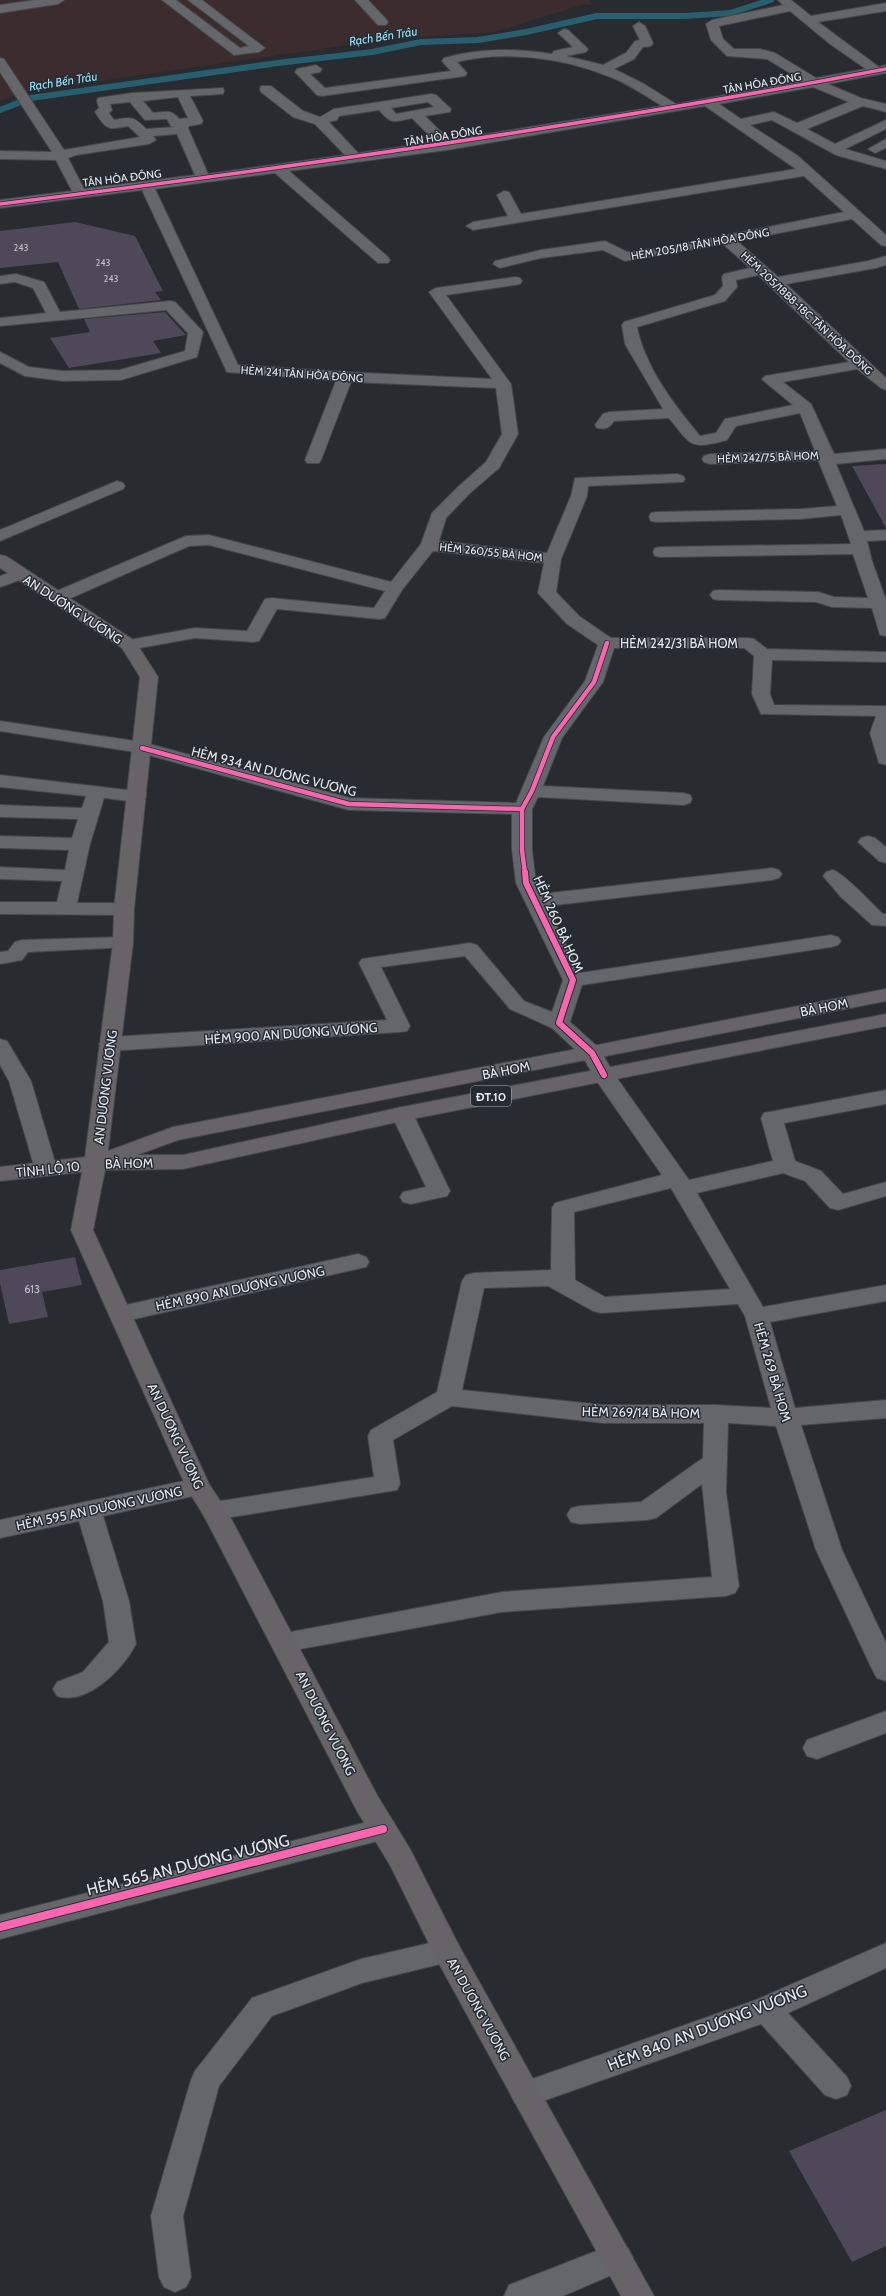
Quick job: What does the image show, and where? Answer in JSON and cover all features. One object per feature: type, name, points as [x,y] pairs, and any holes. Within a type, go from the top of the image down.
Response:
[{"type":"main road","name":"AN DƯƠNG VƯƠNG","points":[[0,560],[130,645],[149,677],[124,909],[123,943],[95,1164],[82,1230],[198,1487],[214,1511],[284,1642],[367,1803],[383,1829],[447,1951],[638,2296]]},
{"type":"main road","name":"BÀ HOM","points":[[95,1164],[172,1134],[886,995]]},
{"type":"main road","name":"BÀ HOM","points":[[95,1164],[183,1162],[402,1114],[886,1020]]},
{"type":"main road","name":"TỈNH LỘ 10","points":[[0,1174],[95,1164]]},
{"type":"street","points":[[0,9],[58,0]]},
{"type":"street","points":[[168,0],[238,52],[259,48],[194,0]]},
{"type":"street","points":[[361,0],[382,22]]},
{"type":"street","points":[[882,70],[808,20],[788,3],[712,24],[717,40],[731,53],[760,53],[772,56],[815,83],[863,102],[886,108]]},
{"type":"street","points":[[808,20],[886,7]]},
{"type":"street","points":[[603,70],[630,56],[639,44],[647,43],[639,26]]},
{"type":"street","points":[[560,60],[558,54],[582,49],[564,33]]},
{"type":"street","points":[[316,69],[301,72],[322,92],[462,73],[448,61],[494,54],[521,53],[603,70],[636,85],[675,109]]},
{"type":"street","points":[[0,62],[6,80],[60,154],[80,194]]},
{"type":"street","name":"TÂN HÒA ĐÔNG","points":[[0,204],[447,146],[675,109],[882,70]]},
{"type":"street","points":[[396,82],[416,100]]},
{"type":"street","points":[[266,89],[298,114],[320,121],[356,159]]},
{"type":"street","points":[[0,155],[60,154],[149,140],[131,121],[111,125],[101,112],[106,110],[103,101],[132,97],[218,91]]},
{"type":"street","points":[[144,133],[183,126],[196,121],[182,93]]},
{"type":"street","points":[[132,97],[150,118],[170,114],[176,123],[183,126],[203,178]]},
{"type":"street","points":[[320,121],[332,117],[334,113],[431,98],[445,109],[393,118],[382,106]]},
{"type":"street","points":[[795,129],[863,102]]},
{"type":"street","points":[[709,103],[793,159],[855,214],[883,235]]},
{"type":"street","points":[[415,114],[447,146]]},
{"type":"street","points":[[740,123],[774,116],[795,129],[835,149],[886,165]]},
{"type":"street","points":[[835,149],[886,124]]},
{"type":"street","points":[[851,142],[882,148]]},
{"type":"street","points":[[279,169],[383,260]]},
{"type":"street","points":[[473,226],[807,171]]},
{"type":"street","name":"HẺM 241 TÂN HÒA ĐÔNG","points":[[146,185],[232,369],[345,378],[503,384]]},
{"type":"street","points":[[504,195],[517,219]]},
{"type":"street","name":"HẺM 205/18 TÂN HÒA ĐÔNG","points":[[500,264],[541,254],[604,245],[625,257],[728,240],[855,214]]},
{"type":"street","name":"HẺM 205/18B8-18C TÂN HÒA ĐÔNG","points":[[728,240],[775,282],[866,369],[886,385]]},
{"type":"street","points":[[775,282],[871,265],[886,260]]},
{"type":"street","points":[[761,270],[729,278],[730,287],[720,298],[661,314],[629,325],[633,344],[674,413],[696,440],[721,437],[731,422],[805,407]]},
{"type":"street","points":[[0,280],[16,278],[39,285],[56,317]]},
{"type":"street","points":[[130,645],[195,633],[253,637],[271,603],[379,614],[395,588],[429,545],[438,517],[494,465],[510,434],[503,384],[436,292],[515,281]]},
{"type":"street","points":[[0,322],[170,305],[196,332],[192,354],[121,376],[62,376],[25,371],[0,358]]},
{"type":"street","points":[[886,371],[866,369],[770,379],[805,407],[858,543],[861,558],[878,603],[886,631]]},
{"type":"street","points":[[313,460],[345,378]]},
{"type":"street","points":[[603,425],[610,417],[674,413]]},
{"type":"street","name":"HẺM 242/75 BÀ HOM","points":[[710,459],[826,458],[886,454]]},
{"type":"street","points":[[607,643],[573,620],[547,593],[553,559],[579,496],[581,481],[677,479]]},
{"type":"street","points":[[0,536],[117,486]]},
{"type":"street","points":[[657,517],[801,514],[846,510]]},
{"type":"street","points":[[660,552],[858,543],[886,535]]},
{"type":"street","points":[[58,597],[186,541],[209,540],[395,588]]},
{"type":"street","name":"HẺM 260/55 BÀ HOM","points":[[429,545],[553,559]]},
{"type":"street","points":[[0,582],[20,574]]},
{"type":"street","points":[[719,595],[818,597],[832,602],[878,603]]},
{"type":"street","name":"HẺM 242/31 BÀ HOM","points":[[607,643],[748,643],[763,654]]},
{"type":"street","name":"HẺM 260 BÀ HOM","points":[[559,1023],[573,980],[526,883],[522,850],[522,810],[532,791],[553,737],[594,682],[607,643]]},
{"type":"street","points":[[886,657],[763,654],[761,694],[767,710],[886,711]]},
{"type":"street","points":[[886,715],[879,733],[886,759]]},
{"type":"street","name":"HẺM 934 AN DƯƠNG VƯƠNG","points":[[0,726],[142,748],[349,804],[522,810]]},
{"type":"street","points":[[0,781],[137,796]]},
{"type":"street","points":[[66,908],[80,844],[97,791]]},
{"type":"street","points":[[532,791],[683,799]]},
{"type":"street","points":[[0,811],[90,814]]},
{"type":"street","points":[[0,842],[80,844]]},
{"type":"street","points":[[868,842],[886,857]]},
{"type":"street","points":[[0,873],[73,876]]},
{"type":"street","points":[[535,901],[772,874]]},
{"type":"street","points":[[833,876],[848,893],[879,921],[886,920]]},
{"type":"street","points":[[0,908],[124,909]]},
{"type":"street","points":[[573,980],[831,941]]},
{"type":"street","points":[[0,958],[15,956],[22,946],[123,943]]},
{"type":"street","name":"HẺM 900 AN DƯƠNG VƯƠNG","points":[[110,1044],[400,1026],[369,963],[470,949],[517,1005],[559,1023]]},
{"type":"street","points":[[559,1023],[592,1053]]},
{"type":"street","points":[[0,1046],[20,1081],[46,1169]]},
{"type":"street","name":"HẺM 269 BÀ HOM","points":[[592,1053],[604,1075],[680,1184],[757,1316],[786,1418],[829,1550],[886,1671]]},
{"type":"street","points":[[785,1165],[772,1118],[886,1097]]},
{"type":"street","points":[[402,1114],[440,1191],[411,1197]]},
{"type":"street","points":[[563,1284],[563,1208],[680,1184],[785,1165],[813,1176],[838,1203],[886,1189]]},
{"type":"street","name":"HẺM 890 AN DƯƠNG VƯƠNG","points":[[121,1314],[358,1262]]},
{"type":"street","points":[[214,1511],[388,1484],[380,1436],[448,1397],[474,1281],[552,1278],[601,1305],[744,1296]]},
{"type":"street","points":[[757,1316],[886,1293]]},
{"type":"street","name":"HẺM 269/14 BÀ HOM","points":[[448,1397],[603,1414],[716,1414],[786,1418],[886,1409]]},
{"type":"street","points":[[284,1642],[502,1602],[726,1586],[714,1492],[716,1414]]},
{"type":"street","points":[[580,1515],[647,1511],[715,1462]]},
{"type":"street","name":"HẺM 595 AN DƯƠNG VƯƠNG","points":[[0,1529],[198,1487]]},
{"type":"street","points":[[66,1689],[92,1679],[123,1644],[116,1601],[89,1511]]},
{"type":"street","points":[[816,1748],[886,1722]]},
{"type":"street","name":"HẺM 565 AN DƯƠNG VƯƠNG","points":[[0,1927],[383,1829]]},
{"type":"street","points":[[175,2277],[167,2216],[206,2080],[262,2007],[361,1971],[447,1951]]},
{"type":"street","name":"HẺM 840 AN DƯƠNG VƯƠNG","points":[[526,2094],[766,2009],[884,1961]]},
{"type":"street","points":[[766,2009],[836,2086]]},
{"type":"street","points":[[520,2296],[548,2287],[617,2258]]},
{"type":"shaded area","points":[[0,0],[588,0],[594,5],[582,5],[494,32],[384,40],[24,92],[0,101]]},
{"type":"building","points":[[75,222],[135,236],[163,291],[155,292],[161,300],[79,309],[58,262],[0,268],[0,231]]},
{"type":"building","points":[[165,312],[186,335],[153,341],[161,353],[69,368],[50,338],[90,332],[84,319]]},
{"type":"building","points":[[886,464],[886,528],[852,466]]},
{"type":"building","points":[[75,1257],[82,1285],[42,1292],[48,1317],[9,1324],[0,1283],[0,1270]]},
{"type":"building","points":[[886,2110],[886,2246],[852,2262],[789,2151]]},
{"type":"waterway","name":"Rạch Bến Trâu","points":[[0,110],[31,98],[278,63],[372,52],[421,42],[478,40],[526,32],[597,16],[685,16],[730,13],[771,0]]},
{"type":"cycle path","points":[[0,204],[222,176],[444,145],[665,110],[886,69]]},
{"type":"cycle path","points":[[604,1075],[592,1053],[559,1023],[573,980],[526,883],[522,850],[522,809],[532,791],[553,737],[594,682],[607,643]]},
{"type":"cycle path","points":[[142,748],[349,804],[522,809]]},
{"type":"cycle path","points":[[0,1927],[383,1829]]}]
